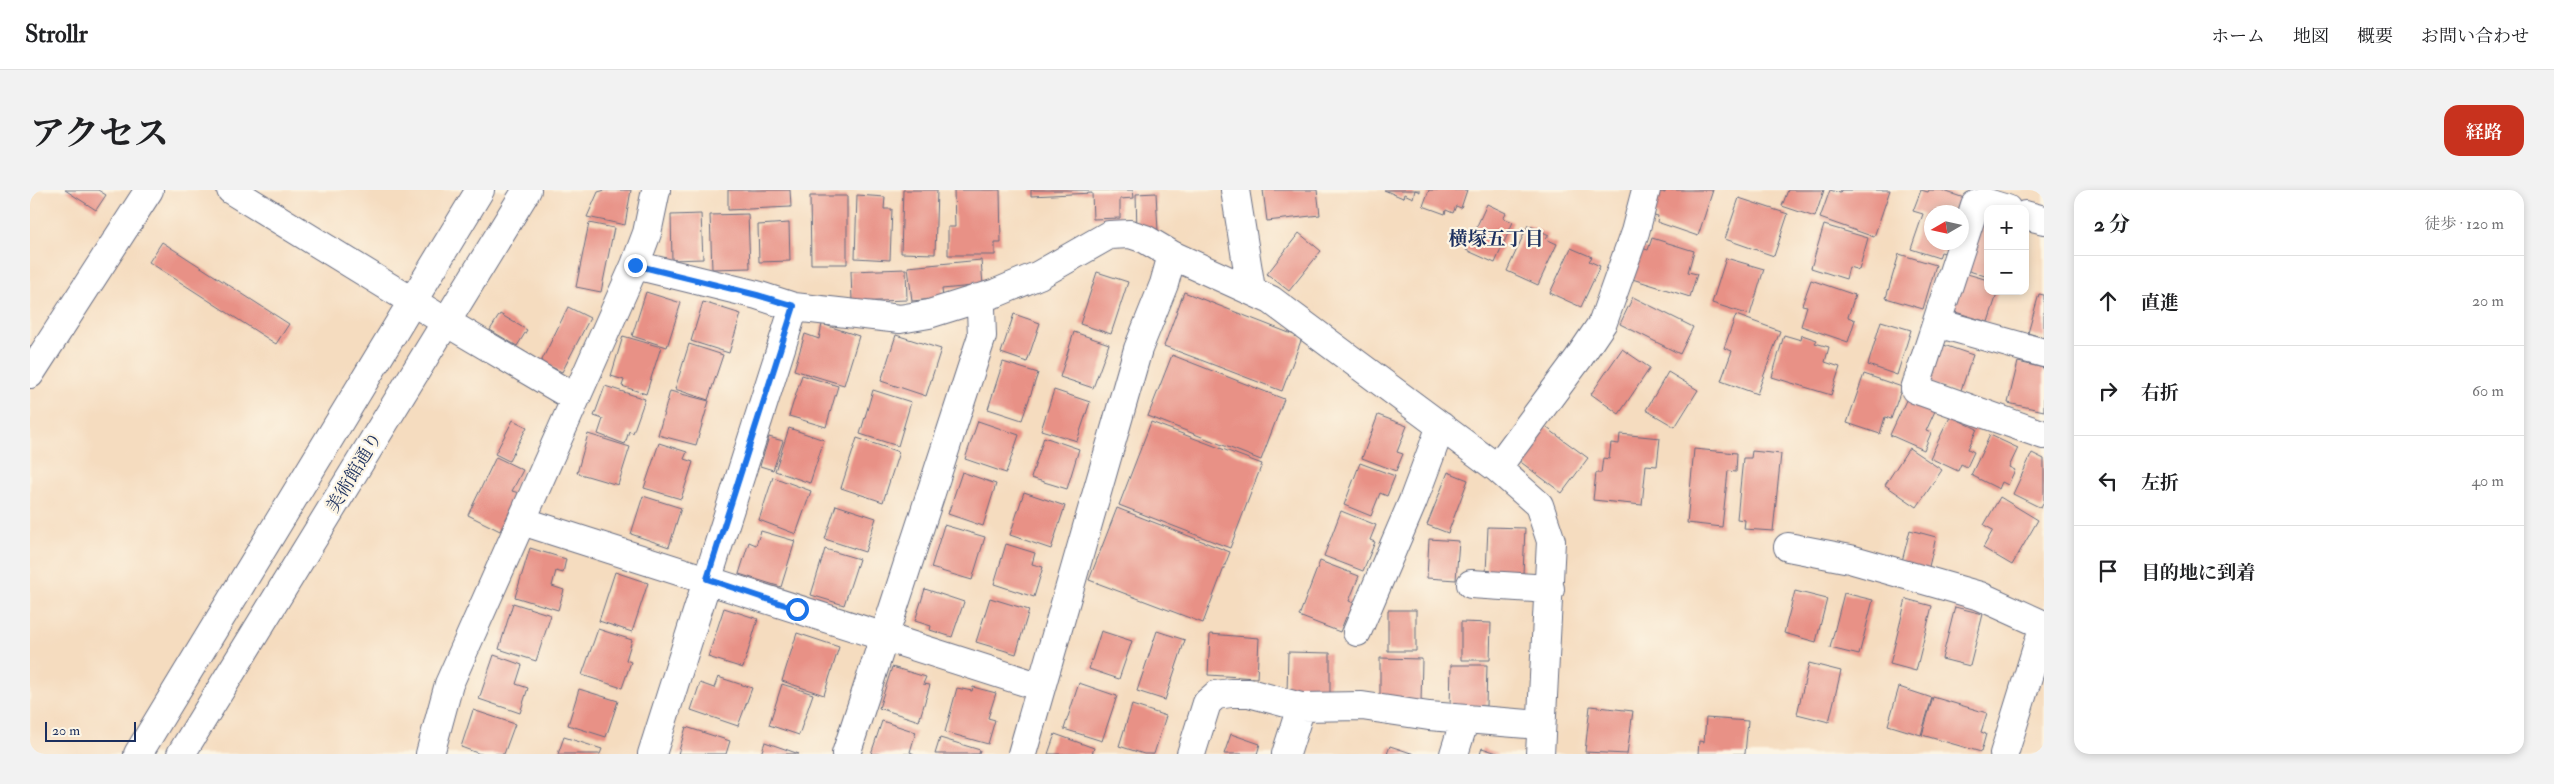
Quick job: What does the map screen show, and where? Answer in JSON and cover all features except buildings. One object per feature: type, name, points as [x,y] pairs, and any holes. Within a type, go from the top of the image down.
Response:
[{"type":"street","points":[[30,374],[149,190]]},
{"type":"street","points":[[231,190],[412,302],[575,398]]},
{"type":"street","points":[[171,754],[142,746],[480,190]]},
{"type":"street","name":"美術館通り","points":[[181,754],[527,190]]},
{"type":"street","points":[[430,754],[449,684],[635,265],[647,233],[656,190]]},
{"type":"street","points":[[1235,190],[1251,289]]},
{"type":"street","points":[[1497,468],[1578,359],[1603,322],[1635,232],[1646,190]]},
{"type":"street","points":[[1994,205],[1984,202],[1975,205],[1915,389],[2044,435]]},
{"type":"street","points":[[2029,215],[2044,220]]},
{"type":"street","points":[[635,265],[794,306],[900,320],[928,314],[978,298],[1039,275],[1109,235],[1130,234],[1145,239],[1172,255],[1251,289],[1271,300],[1441,426],[1497,468],[1539,505],[1551,541],[1540,754]]},
{"type":"street","points":[[1022,754],[1138,349],[1164,284],[1172,255]]},
{"type":"street","points":[[846,754],[982,336],[981,308],[978,298]]},
{"type":"street","points":[[652,754],[794,306]]},
{"type":"street","points":[[1937,323],[2044,353]]},
{"type":"street","points":[[1357,632],[1413,501],[1441,426]]},
{"type":"street","points":[[522,521],[1041,687]]},
{"type":"street","points":[[1788,547],[1850,559],[1980,596],[2044,625],[2004,754]]},
{"type":"street","points":[[1471,584],[1550,589]]},
{"type":"street","points":[[1191,754],[1208,703],[1216,695],[1248,693],[1301,707],[1362,706],[1465,719],[1540,725]]},
{"type":"street","points":[[1286,754],[1301,707]]},
{"type":"street","points":[[1454,754],[1465,719]]},
{"type":"district","name":"横塚五丁目","points":[[1496,238]]},
{"type":"route","points":[[635,265],[794,306],[707,579],[797,609]]}]
